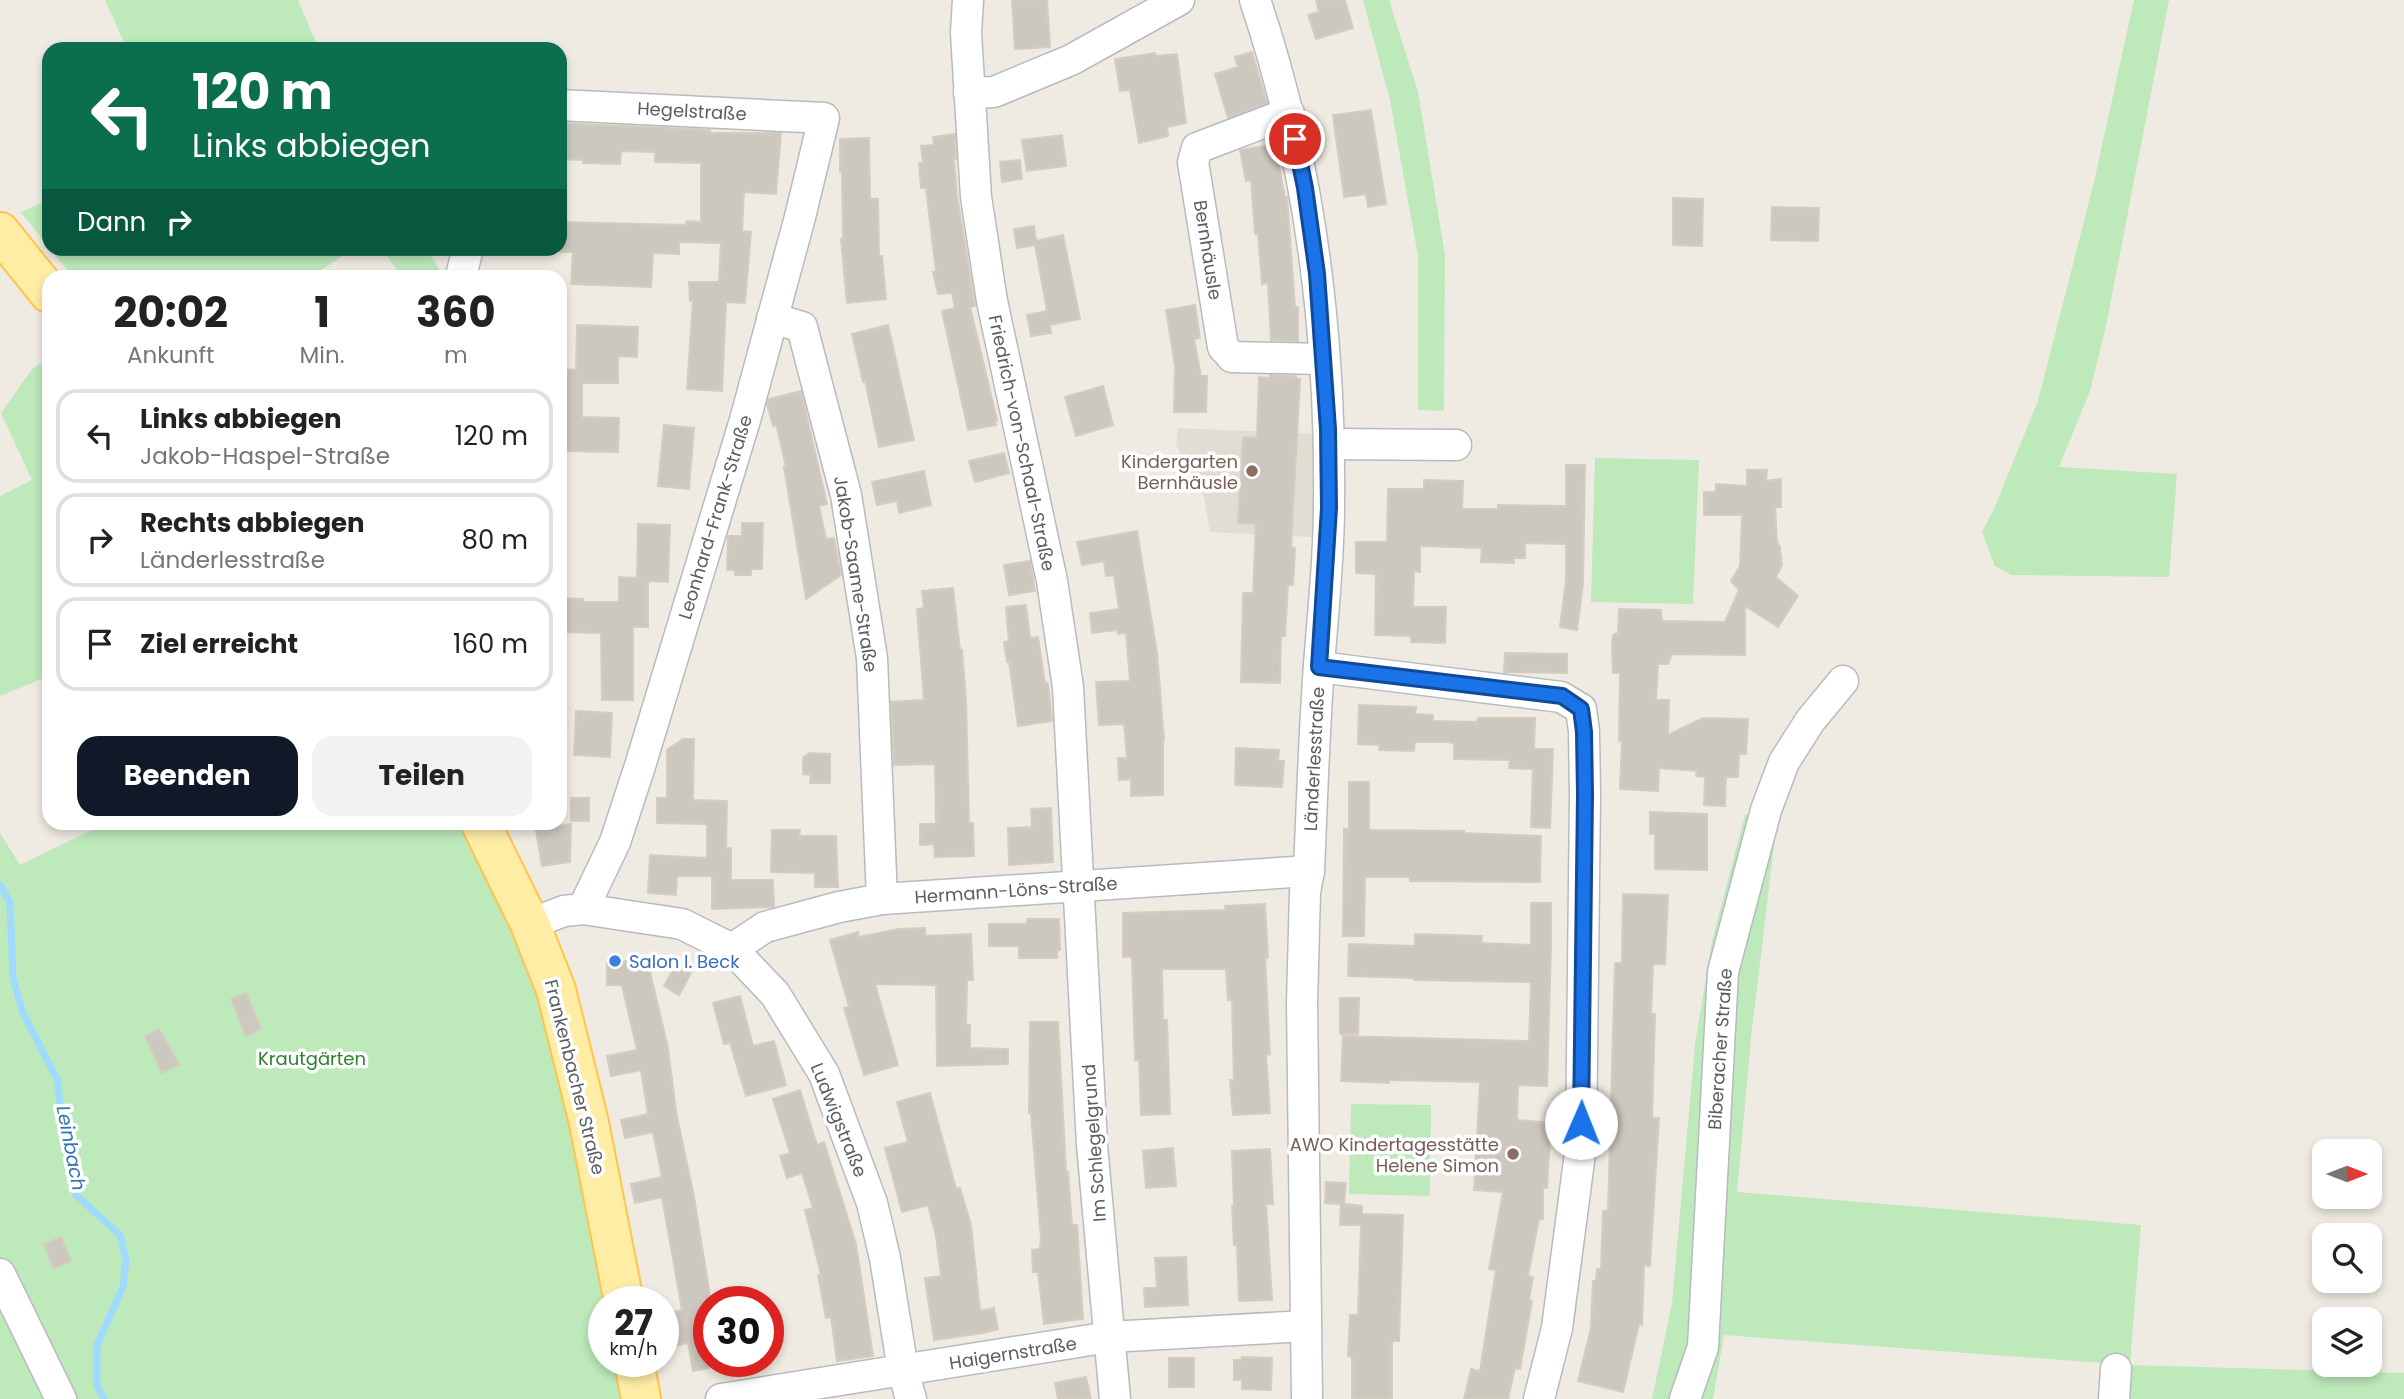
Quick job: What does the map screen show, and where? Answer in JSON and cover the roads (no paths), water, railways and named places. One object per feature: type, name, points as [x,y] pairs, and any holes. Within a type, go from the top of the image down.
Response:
[{"type":"main road","points":[[0,232],[42,284]]},
{"type":"main road","name":"Frankenbacher Straße","points":[[484,830],[530,924],[556,990],[589,1123],[621,1286]]},
{"type":"main road","points":[[637,1377],[641,1399]]},
{"type":"street","name":"Friedrich-von-Schaal-Straße","points":[[968,0],[966,33],[976,197],[992,301],[1052,581],[1068,687],[1079,886]]},
{"type":"street","points":[[969,93],[994,92],[1071,60],[1178,0]]},
{"type":"street","name":"Länderlesstraße","points":[[1255,0],[1289,113],[1305,188],[1317,274],[1329,444],[1329,508],[1309,871],[1305,892],[1302,1003],[1307,1399]]},
{"type":"street","name":"Hegelstraße","points":[[567,105],[824,118]]},
{"type":"street","name":"Bernhäusle","points":[[1289,113],[1197,148],[1193,162],[1223,347],[1232,357],[1323,359]]},
{"type":"street","name":"Leonhard-Frank-Straße","points":[[583,909],[615,842],[640,766],[745,420],[824,118]]},
{"type":"street","name":"Jakob-Saame-Straße","points":[[772,318],[802,327],[846,495],[872,658],[882,899]]},
{"type":"street","points":[[1329,444],[1456,445]]},
{"type":"street","points":[[1319,667],[1562,696],[1581,709],[1585,794],[1581,1146],[1557,1328],[1539,1399]]},
{"type":"street","name":"Biberacher Straße","points":[[1685,1399],[1703,1347],[1723,972],[1766,810],[1784,762],[1810,721],[1843,681]]},
{"type":"street","name":"Hermann-Löns-Straße","points":[[732,949],[765,926],[882,899],[1309,871]]},
{"type":"street","name":"Im Schlegelgrund","points":[[1079,886],[1092,1145],[1115,1399]]},
{"type":"street","name":"Ludwigstraße","points":[[530,924],[564,911],[583,909],[682,924],[732,949],[775,993],[824,1074],[872,1203],[885,1258],[903,1370],[911,1399]]},
{"type":"street","points":[[0,1274],[61,1399]]},
{"type":"street","name":"Haigernstraße","points":[[721,1399],[1109,1338],[1306,1326]]},
{"type":"street","points":[[2113,1399],[2116,1369]]},
{"type":"waterway","name":"Leinbach","points":[[0,885],[10,903],[13,978],[23,1013],[57,1079],[69,1170],[76,1195],[120,1235],[126,1259],[123,1287],[97,1345],[97,1386],[104,1399]]},
{"type":"place","name":"Kindergarten Bernhäusle","points":[[1252,471]]},
{"type":"place","name":"Salon I. Beck","points":[[615,961]]},
{"type":"place","name":"AWO Kindertagesstätte Helene Simon","points":[[1513,1154]]},
{"type":"park label","name":"Krautgärten","points":[[312,1058]]}]
